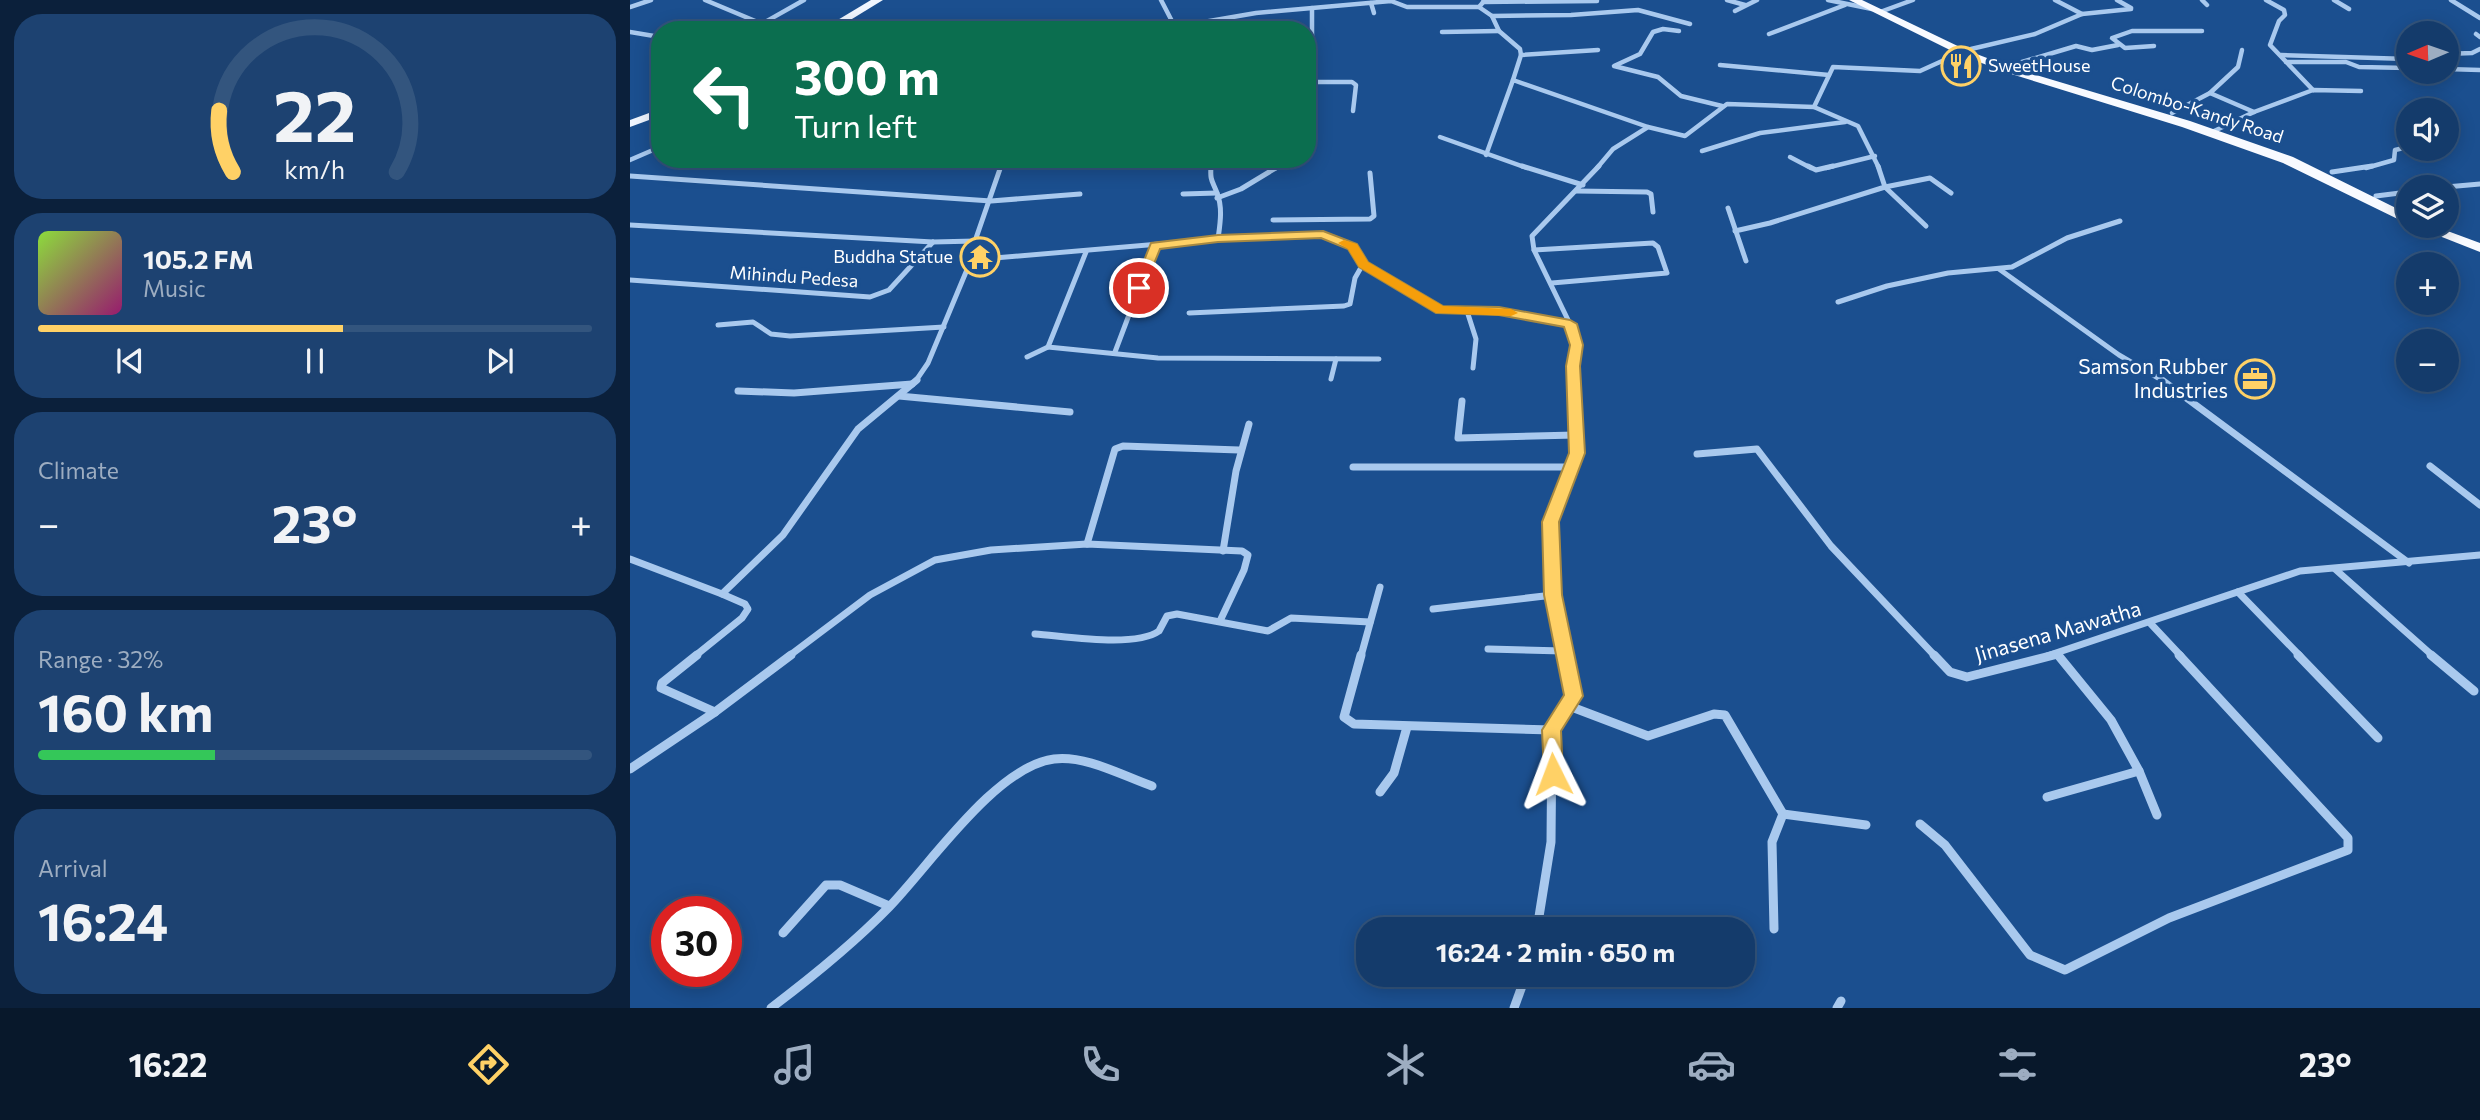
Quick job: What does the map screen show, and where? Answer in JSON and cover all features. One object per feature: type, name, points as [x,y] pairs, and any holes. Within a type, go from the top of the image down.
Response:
[{"type":"highway","name":"Colombo-Kandy Road","points":[[1849,2],[1876,8],[2030,77],[2214,131],[2332,172],[2396,207]]},
{"type":"highway","name":"Colombo-Kandy Road","points":[[1966,50],[2172,113],[2288,160],[2396,214]]},
{"type":"highway","points":[[2459,233],[2480,240]]},
{"type":"highway","points":[[2453,238],[2480,248]]},
{"type":"main road","points":[[842,21],[878,0]]},
{"type":"main road","points":[[630,124],[651,116]]},
{"type":"street","points":[[630,7],[651,0]]},
{"type":"street","points":[[705,0],[755,21]]},
{"type":"street","points":[[764,21],[804,0]]},
{"type":"street","points":[[1161,0],[1172,21]]},
{"type":"street","points":[[1727,0],[1745,5]]},
{"type":"street","points":[[1735,11],[1757,0]]},
{"type":"street","points":[[1828,0],[1849,2]]},
{"type":"street","points":[[1876,8],[1913,0]]},
{"type":"street","points":[[2055,0],[2082,14]]},
{"type":"street","points":[[1814,107],[1833,66],[1920,71],[1966,50],[2035,34],[2082,14],[2131,9],[2117,0]]},
{"type":"street","points":[[2202,0],[2207,5]]},
{"type":"street","points":[[2266,0],[2284,10],[2285,15],[2279,21],[2270,45],[2313,90]]},
{"type":"street","points":[[2334,0],[2349,9]]},
{"type":"street","points":[[2451,0],[2480,18]]},
{"type":"street","points":[[1479,7],[1484,1],[1597,1]]},
{"type":"street","points":[[1218,21],[1348,2],[1393,2],[1407,7],[1479,7],[1492,16],[1499,31],[1520,49],[1521,55],[1486,155]]},
{"type":"street","points":[[1769,34],[1849,2]]},
{"type":"street","points":[[1371,3],[1374,13]]},
{"type":"street","points":[[1312,8],[1312,21]]},
{"type":"street","points":[[1492,16],[1571,15],[1638,10],[1690,24]]},
{"type":"street","points":[[1679,31],[1663,29],[1653,32],[1640,54],[1614,66],[1658,77],[1681,96],[1722,106]]},
{"type":"street","points":[[1443,32],[1499,31]]},
{"type":"street","points":[[2118,46],[2112,38],[2132,31],[2202,31]]},
{"type":"street","points":[[630,32],[651,36]]},
{"type":"street","points":[[2012,65],[2076,46],[2092,50],[2118,46],[2130,50],[2154,47]]},
{"type":"street","points":[[2459,54],[2472,53],[2480,49]]},
{"type":"street","points":[[1521,55],[1598,50]]},
{"type":"street","points":[[2172,113],[2210,93],[2238,67],[2242,50]]},
{"type":"street","points":[[2281,55],[2396,59]]},
{"type":"street","points":[[2286,62],[2346,62],[2359,67],[2396,68]]},
{"type":"street","points":[[1720,65],[1829,75]]},
{"type":"street","points":[[2459,69],[2480,70]]},
{"type":"street","points":[[1513,80],[1648,127],[1685,136],[1722,106],[1733,103],[1814,107],[1858,126],[1875,156],[1885,187],[1926,226]]},
{"type":"street","points":[[1316,82],[1355,83],[1353,111]]},
{"type":"street","points":[[2214,131],[2254,111],[2313,90],[2361,91]]},
{"type":"street","points":[[2210,93],[2254,111]]},
{"type":"street","points":[[1702,151],[1760,133],[1845,121]]},
{"type":"street","points":[[1539,917],[1551,842],[1552,730],[1573,696],[1553,595],[1550,522],[1577,453],[1573,366],[1577,345],[1552,284],[1534,250],[1532,236],[1583,185],[1613,149],[1648,127]]},
{"type":"street","points":[[1440,137],[1486,155],[1583,185]]},
{"type":"street","points":[[630,160],[651,150]]},
{"type":"street","points":[[2332,172],[2358,170],[2394,160],[2396,150]]},
{"type":"street","points":[[1790,157],[1816,170],[1875,156]]},
{"type":"street","points":[[722,594],[783,535],[858,429],[914,384],[928,363],[971,260],[1000,168]]},
{"type":"street","points":[[1210,168],[1210,182],[1217,196],[1221,215],[1218,239]]},
{"type":"street","points":[[1183,194],[1217,196],[1241,189],[1276,168]]},
{"type":"street","points":[[1273,220],[1370,219],[1374,216],[1370,173]]},
{"type":"street","points":[[630,176],[991,201],[1080,194]]},
{"type":"street","points":[[1735,230],[1770,223],[1885,187],[1930,178],[1951,193]]},
{"type":"street","points":[[2459,186],[2480,184]]},
{"type":"street","points":[[1576,191],[1647,192],[1651,194],[1653,212]]},
{"type":"street","points":[[2376,196],[2396,194]]},
{"type":"street","points":[[1728,208],[1746,261]]},
{"type":"street","points":[[1323,234],[1334,219]]},
{"type":"street","points":[[1838,302],[1887,286],[1948,274],[2012,267],[2067,239],[2120,221]]},
{"type":"street","points":[[630,225],[933,242],[975,241]]},
{"type":"street","points":[[971,260],[1218,239],[1323,234],[1352,247],[1363,264],[1440,310],[1499,311],[1570,324]]},
{"type":"street","name":"Mihindu Pedesa","points":[[630,280],[870,297],[889,290],[933,242]]},
{"type":"street","points":[[1534,250],[1653,243],[1658,247],[1668,273],[1552,284]]},
{"type":"street","points":[[1115,352],[1155,246]]},
{"type":"street","points":[[1048,347],[1086,252]]},
{"type":"street","points":[[1189,313],[1344,306],[1350,304],[1351,286],[1356,272],[1363,264]]},
{"type":"street","points":[[1999,270],[2119,355],[2169,385],[2409,563]]},
{"type":"street","points":[[1467,312],[1474,323],[1479,353],[1473,368]]},
{"type":"street","points":[[718,326],[753,322],[771,334],[790,335],[944,327]]},
{"type":"street","points":[[1027,356],[1048,347],[1158,358],[1379,359]]},
{"type":"street","points":[[1331,379],[1336,359]]},
{"type":"street","points":[[738,391],[794,393],[914,384]]},
{"type":"street","points":[[899,396],[1070,412]]},
{"type":"street","points":[[1462,401],[1458,438],[1575,435]]},
{"type":"street","points":[[1223,551],[1239,450],[1249,424]]},
{"type":"street","points":[[1087,544],[1115,449],[1123,446],[1239,450]]},
{"type":"street","name":"Jinasena Mawatha","points":[[1697,454],[1757,449],[1831,547],[1950,672],[1967,677],[2057,654],[2300,571],[2480,555]]},
{"type":"street","points":[[2430,466],[2480,505]]},
{"type":"street","points":[[1353,467],[1572,467]]},
{"type":"street","points":[[630,769],[715,712],[870,595],[935,560],[991,550],[1087,544],[1242,551],[1248,555],[1244,570],[1220,621]]},
{"type":"street","points":[[630,559],[722,594],[745,604],[748,609],[742,618],[663,683],[661,688],[715,712]]},
{"type":"street","points":[[2335,569],[2395,625],[2474,691]]},
{"type":"street","points":[[1380,587],[1344,718],[1354,724],[1552,730]]},
{"type":"street","points":[[2238,592],[2378,737]]},
{"type":"street","points":[[1433,609],[1553,595]]},
{"type":"street","points":[[1035,634],[1111,638],[1153,636],[1160,631],[1167,617],[1177,614],[1268,631],[1291,618],[1370,622]]},
{"type":"street","points":[[1920,824],[1944,845],[2030,955],[2065,970],[2169,918],[2348,850],[2348,838],[2151,624]]},
{"type":"street","points":[[1488,649],[1563,651]]},
{"type":"street","points":[[2057,654],[2111,720],[2139,771],[2157,815]]},
{"type":"street","points":[[1569,706],[1648,736],[1714,714],[1725,715],[1783,814]]},
{"type":"street","points":[[1380,792],[1394,773],[1407,727]]},
{"type":"street","points":[[771,1008],[801,986],[889,906],[994,793],[1031,765],[1052,759],[1071,760],[1152,786]]},
{"type":"street","points":[[2047,797],[2139,771]]},
{"type":"street","points":[[1783,814],[1866,825]]},
{"type":"street","points":[[1774,929],[1772,842],[1783,814]]},
{"type":"street","points":[[783,933],[826,885],[840,885],[889,906]]},
{"type":"street","points":[[1514,1008],[1522,987]]},
{"type":"slow traffic","points":[[1344,243],[1352,247],[1363,264],[1440,310],[1511,313]]},
{"type":"place","name":"SweetHouse","points":[[1961,66]]},
{"type":"place","name":"Buddha Statue","points":[[980,257]]},
{"type":"place","name":"Samson Rubber Industries","points":[[2255,379]]},
{"type":"route","points":[[1139,288],[1155,246],[1218,239],[1323,234],[1352,247],[1363,264],[1440,310],[1499,311],[1570,324],[1577,345],[1573,366],[1577,453],[1550,522],[1553,595],[1573,696],[1552,730],[1553,774]]}]
